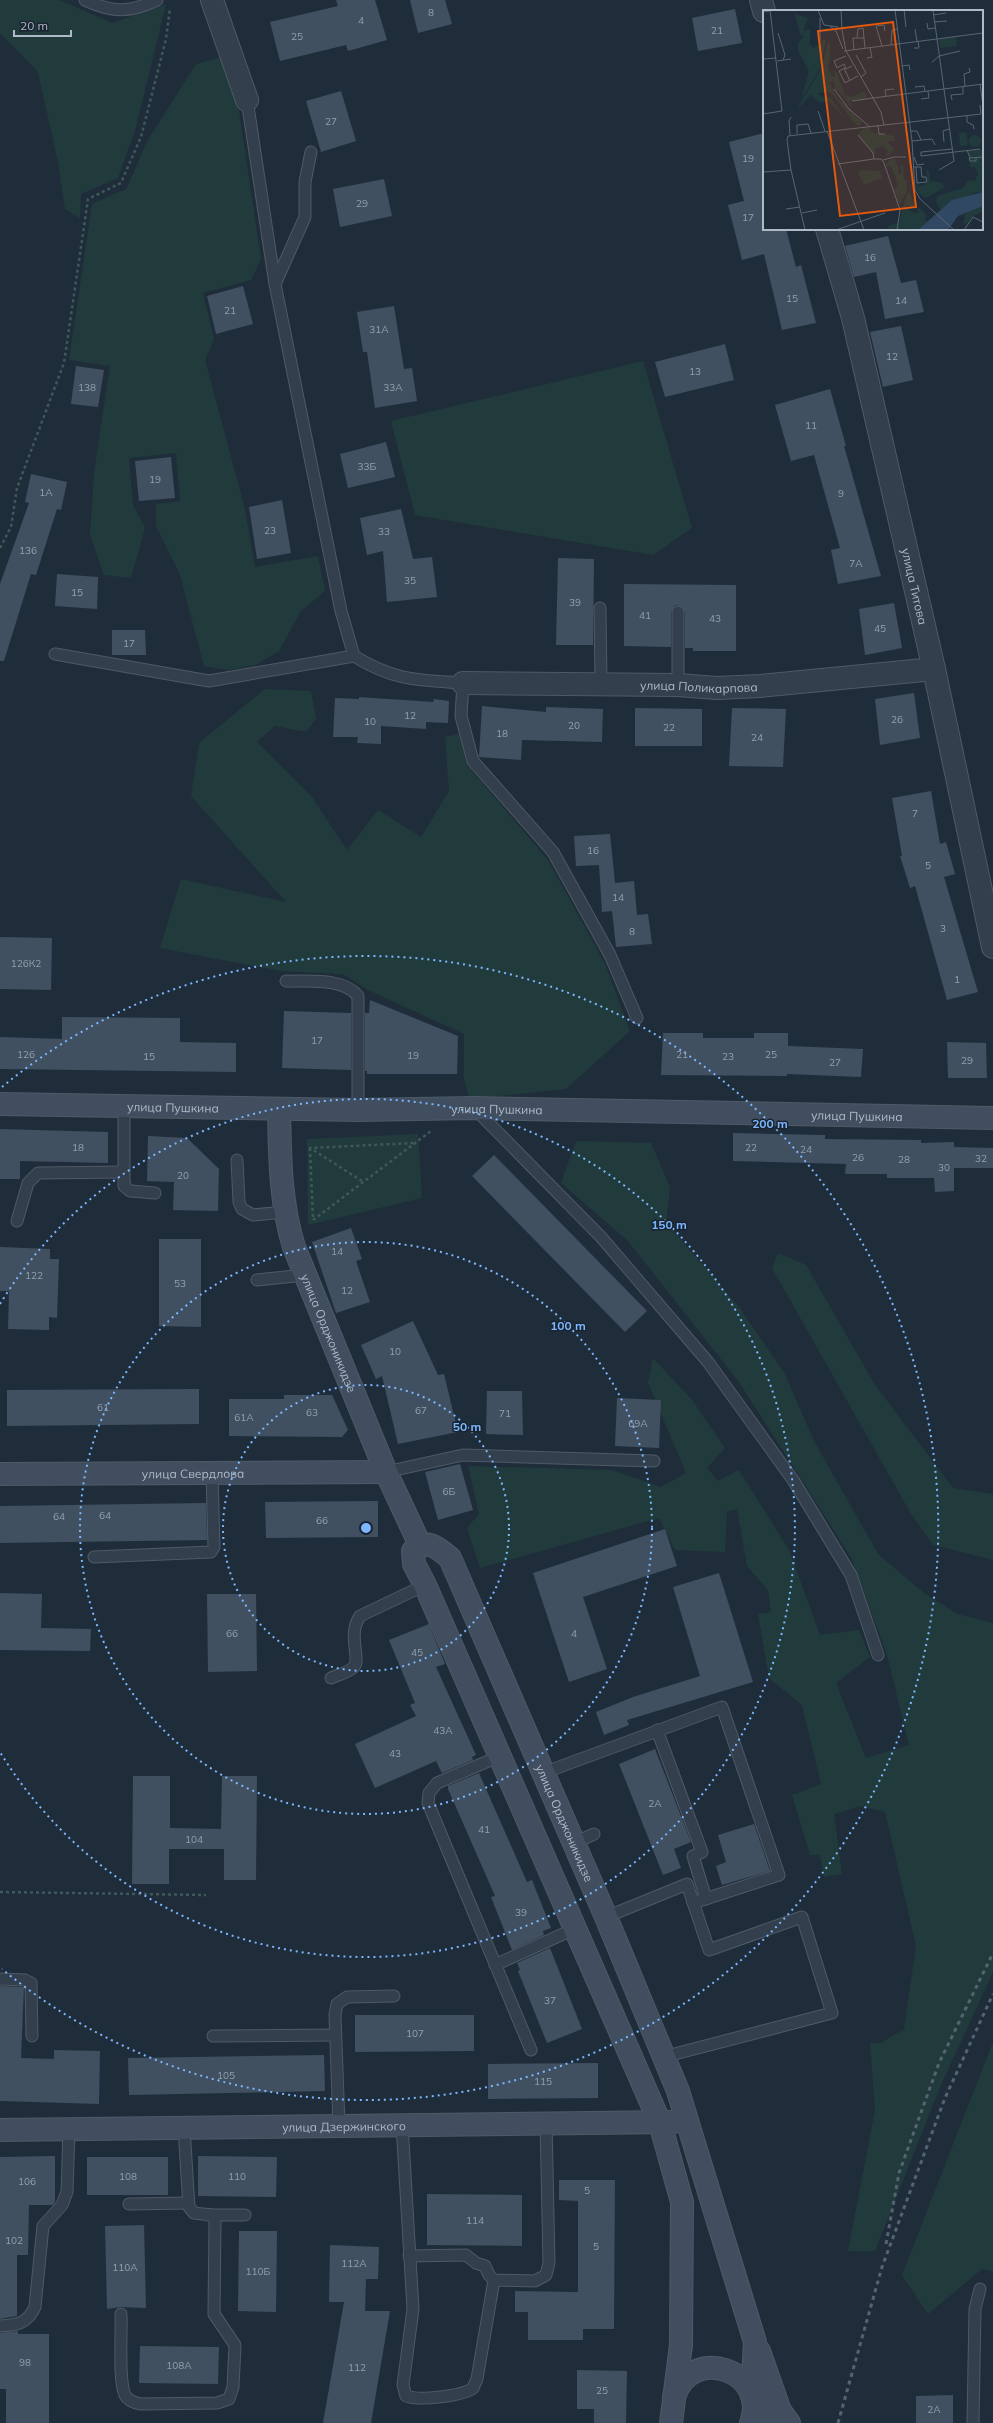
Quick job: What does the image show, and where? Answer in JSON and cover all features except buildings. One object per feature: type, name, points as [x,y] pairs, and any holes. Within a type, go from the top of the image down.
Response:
[{"type":"main road","name":"улица Пушкина","points":[[0,1104],[124,1105],[279,1110],[473,1108],[993,1118]]},
{"type":"main road","name":"улица Орджоникидзе","points":[[279,1110],[281,1184],[284,1212],[304,1275],[386,1472],[420,1545],[428,1544],[439,1548],[450,1558],[606,1917],[688,2120],[755,2342],[780,2411],[789,2423]]},
{"type":"main road","name":"улица Свердлова","points":[[0,1474],[386,1472]]},
{"type":"main road","points":[[420,1545],[413,1551],[414,1564],[425,1585],[660,2123],[682,2202],[681,2345],[673,2416]]},
{"type":"main road","name":"улица Дзержинского","points":[[0,2130],[546,2122],[660,2123],[688,2120]]},
{"type":"main road","points":[[751,2423],[754,2409],[752,2396],[755,2342]]},
{"type":"main road","points":[[673,2416],[676,2390],[685,2378],[696,2371],[710,2367],[724,2368],[736,2374],[746,2384],[752,2396],[778,2423]]},
{"type":"street","points":[[212,0],[247,100]]},
{"type":"street","points":[[761,0],[764,10]]},
{"type":"street","name":"улица Титова","points":[[827,230],[853,318],[989,909],[993,946]]},
{"type":"street","name":"улица Поликарпова","points":[[463,683],[678,685],[717,688],[760,686],[934,669]]},
{"type":"lane","points":[[85,0],[114,11],[138,8],[156,0]]},
{"type":"lane","points":[[247,100],[275,284],[341,611],[354,656]]},
{"type":"lane","points":[[275,284],[305,217],[305,182],[311,152]]},
{"type":"lane","points":[[600,608],[601,684]]},
{"type":"lane","points":[[678,612],[678,685]]},
{"type":"lane","points":[[55,654],[209,681],[354,656],[376,669],[403,678],[463,683],[461,716],[473,761],[553,852],[610,955],[637,1018]]},
{"type":"lane","points":[[286,981],[339,984],[351,990],[358,996],[358,1110]]},
{"type":"lane","points":[[124,1105],[123,1172],[126,1189],[135,1192],[155,1193]]},
{"type":"lane","points":[[473,1108],[601,1237],[708,1362],[793,1480],[851,1575],[878,1655]]},
{"type":"lane","points":[[238,1160],[239,1202],[242,1209],[254,1215],[284,1212]]},
{"type":"lane","points":[[17,1221],[28,1184],[38,1173],[123,1172]]},
{"type":"lane","points":[[257,1280],[304,1275]]},
{"type":"lane","points":[[386,1472],[463,1455],[654,1461]]},
{"type":"lane","points":[[94,1556],[211,1552],[214,1547],[212,1474]]},
{"type":"lane","points":[[331,1678],[352,1669],[356,1663],[353,1634],[360,1616],[425,1585]]},
{"type":"lane","points":[[543,1773],[722,1707],[779,1875],[693,1903]]},
{"type":"lane","points":[[657,1730],[702,1852],[692,1856],[706,1899]]},
{"type":"lane","points":[[500,1756],[437,1783],[431,1790],[428,1798],[431,1812],[531,2050]]},
{"type":"lane","points":[[574,1843],[594,1834]]},
{"type":"lane","points":[[606,1917],[687,1884],[709,1950],[802,1917],[832,2013],[663,2057]]},
{"type":"lane","points":[[495,1965],[574,1929]]},
{"type":"lane","points":[[0,1979],[25,1980],[31,1983],[32,2036]]},
{"type":"lane","points":[[338,2125],[335,2015],[339,2001],[351,1997],[394,1996]]},
{"type":"lane","points":[[213,2036],[335,2035]]},
{"type":"lane","points":[[409,2256],[466,2255],[476,2263],[485,2266],[489,2275],[494,2280],[535,2280],[546,2275],[548,2269],[546,2122]]},
{"type":"lane","points":[[402,2124],[413,2309],[404,2385],[406,2396],[412,2398],[462,2394],[473,2388],[477,2379],[494,2280]]},
{"type":"lane","points":[[184,2128],[188,2203],[194,2213],[208,2215],[245,2215]]},
{"type":"lane","points":[[0,2326],[22,2323],[31,2315],[35,2307],[43,2226],[62,2205],[67,2192],[69,2129]]},
{"type":"lane","points":[[130,2204],[188,2203]]},
{"type":"lane","points":[[121,2314],[122,2382],[124,2393],[130,2400],[141,2404],[218,2404],[229,2399],[233,2387],[235,2345],[233,2340],[214,2317],[215,2221],[214,2217],[208,2215]]},
{"type":"lane","points":[[973,2423],[975,2309],[980,2289]]},
{"type":"path","points":[[0,548],[11,527],[17,488],[64,363],[88,199],[120,183],[141,137],[166,40],[171,0]]},
{"type":"path","points":[[310,1148],[313,1220],[429,1131],[436,1131]]},
{"type":"path","points":[[310,1148],[414,1143]]},
{"type":"path","points":[[310,1148],[362,1182]]},
{"type":"path","points":[[0,1892],[206,1895]]},
{"type":"green space","points":[[0,0],[59,0],[112,23],[166,4],[135,131],[118,178],[81,194],[80,218],[65,209],[58,162],[38,72],[0,33]]},
{"type":"green space","points":[[222,57],[238,104],[261,259],[251,280],[203,293],[214,339],[205,360],[245,509],[255,567],[318,556],[325,591],[301,611],[279,651],[256,665],[229,670],[204,666],[180,575],[156,526],[156,504],[180,501],[176,453],[129,458],[133,505],[145,528],[131,578],[104,575],[90,535],[94,473],[110,366],[69,360],[92,204],[126,189],[148,140],[196,64]]},
{"type":"green space","points":[[643,361],[692,528],[653,555],[415,515],[391,421]]},
{"type":"green space","points":[[265,689],[311,691],[316,719],[306,732],[275,726],[257,742],[312,797],[347,850],[378,810],[421,837],[449,791],[445,737],[459,734],[467,765],[548,860],[605,964],[630,1031],[566,1089],[469,1099],[464,1078],[464,1034],[368,990],[343,974],[280,971],[160,948],[181,879],[286,902],[191,796],[199,743]]},
{"type":"green space","points":[[418,1134],[422,1198],[308,1225],[307,1139]]},
{"type":"green space","points":[[576,1141],[651,1143],[670,1187],[666,1222],[739,1307],[785,1374],[814,1441],[878,1554],[924,1593],[957,1614],[993,1623],[993,1972],[940,2087],[875,2251],[848,2251],[875,2110],[870,2043],[881,2043],[904,2029],[916,1946],[885,1812],[861,1806],[834,1814],[842,1874],[824,1877],[820,1855],[810,1855],[792,1795],[821,1784],[802,1705],[769,1678],[758,1614],[771,1612],[768,1590],[747,1566],[737,1509],[727,1511],[725,1552],[675,1550],[659,1518],[480,1568],[467,1528],[479,1514],[468,1466],[612,1470],[661,1487],[686,1473],[648,1383],[653,1358],[693,1401],[725,1448],[707,1468],[718,1481],[739,1470],[789,1550],[820,1635],[859,1630],[870,1657],[836,1683],[866,1758],[909,1745],[887,1655],[851,1557],[739,1382],[628,1241],[561,1183]]},
{"type":"green space","points":[[778,1253],[806,1265],[875,1385],[953,1488],[993,1494],[993,1560],[933,1545],[910,1512],[772,1268]]},
{"type":"green space","points":[[993,2042],[993,2271],[982,2269],[928,2314],[902,2275]]},
{"type":"railway","points":[[886,2244],[899,2173],[939,2063],[993,1953]]},
{"type":"railway","points":[[838,2423],[882,2267],[945,2098],[993,1994]]}]
